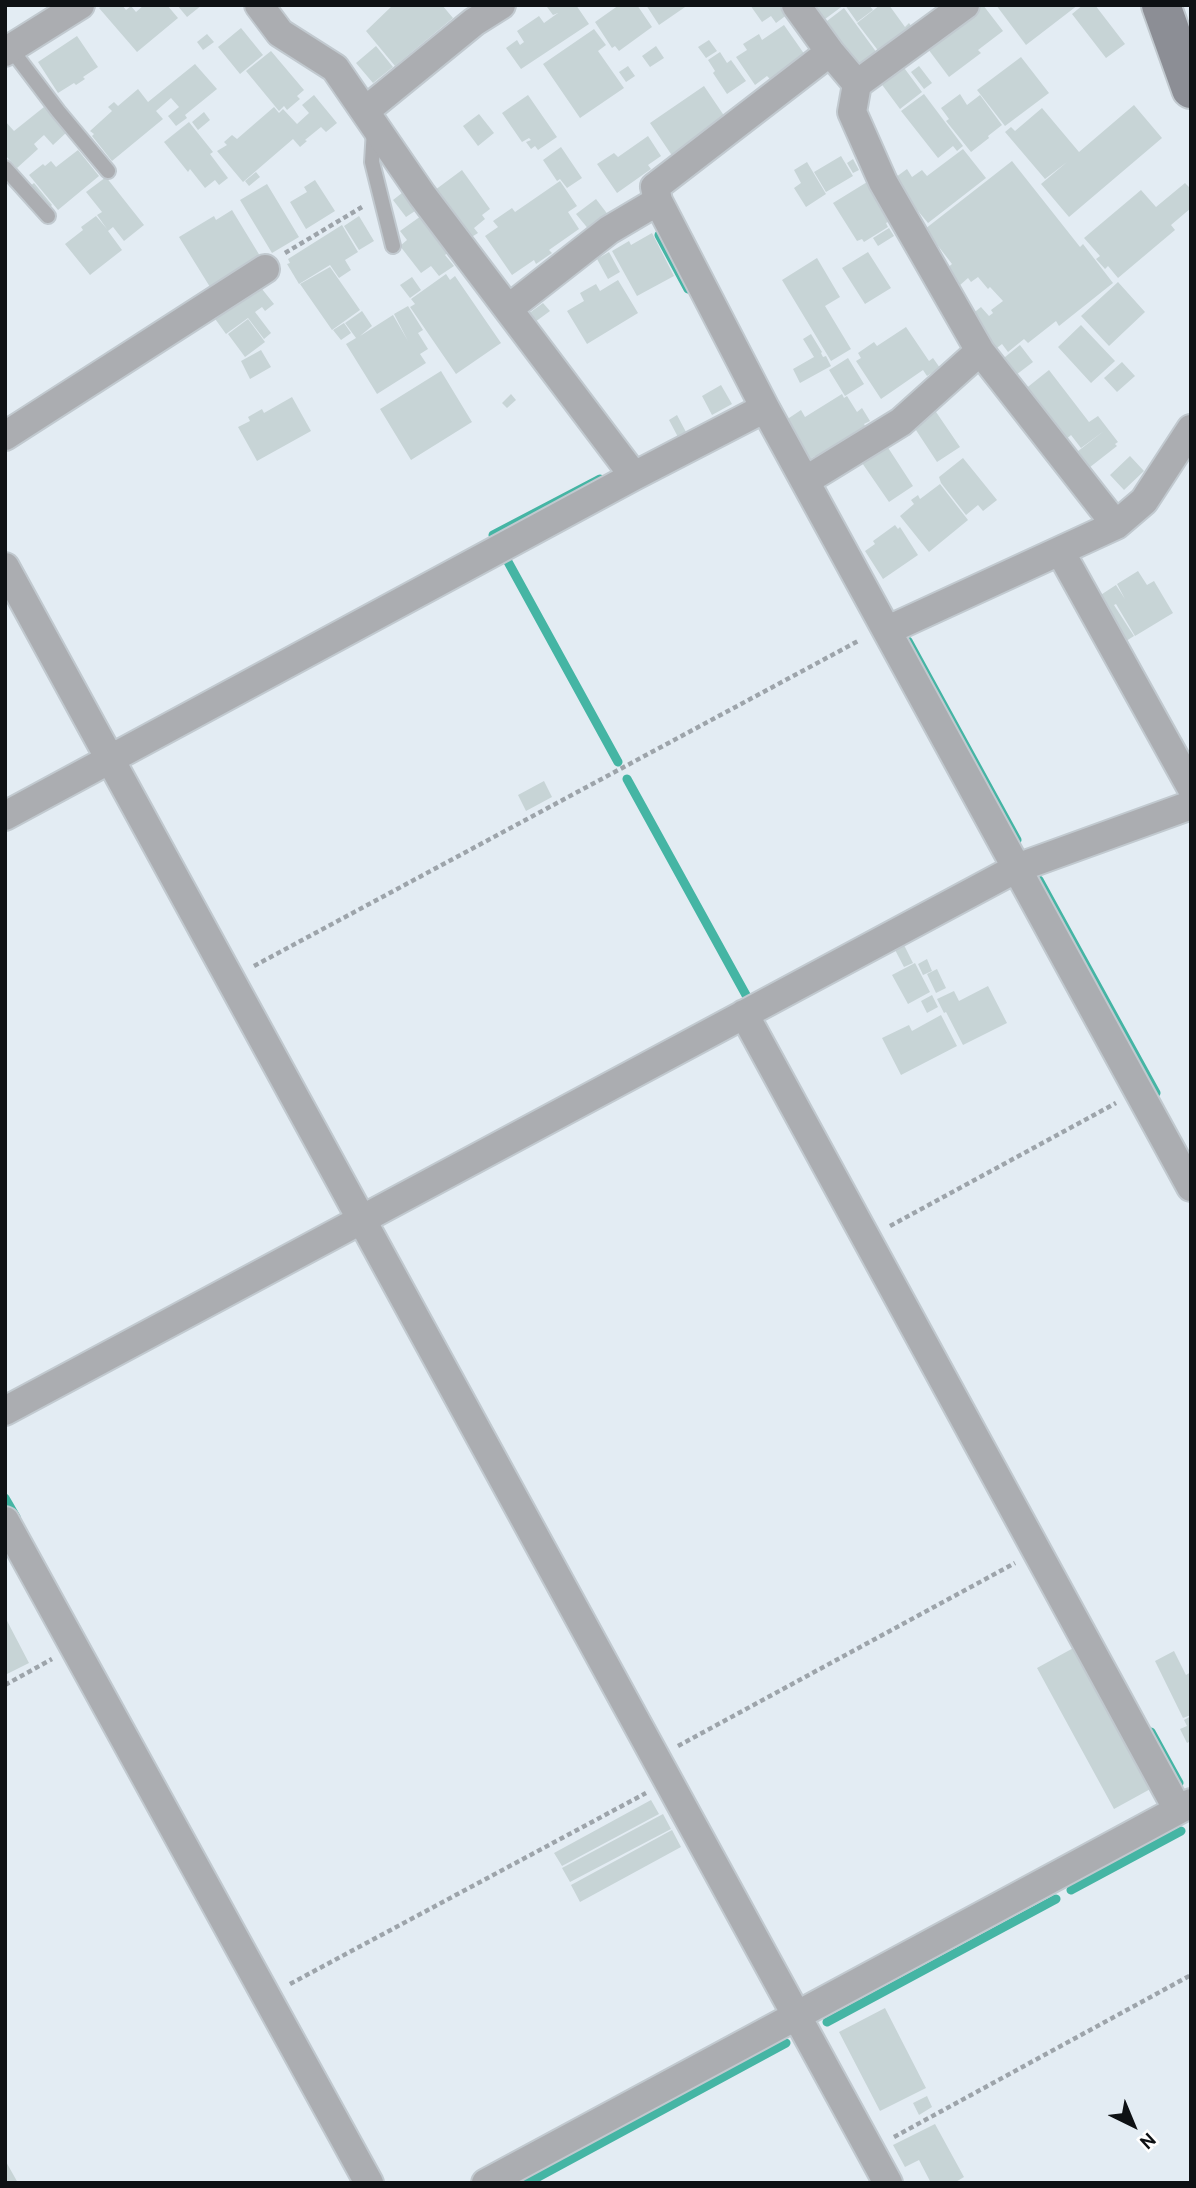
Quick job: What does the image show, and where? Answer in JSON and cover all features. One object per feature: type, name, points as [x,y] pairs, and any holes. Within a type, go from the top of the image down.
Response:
[{"type":"main road","points":[[1161,5],[1189,80]]},
{"type":"street","points":[[8,51],[80,5]]},
{"type":"street","points":[[259,5],[280,33],[335,68],[422,195],[634,476]]},
{"type":"street","points":[[370,118],[474,22],[502,5]]},
{"type":"street","points":[[796,5],[857,84]]},
{"type":"street","points":[[965,5],[857,84],[852,112],[883,182],[980,351],[1116,525]]},
{"type":"street","points":[[830,52],[655,187],[658,201],[765,408],[1139,1091],[1186,1170]]},
{"type":"street","points":[[508,309],[609,230],[658,201]]},
{"type":"street","points":[[5,436],[265,269]]},
{"type":"street","points":[[805,481],[901,422],[980,351]]},
{"type":"street","points":[[5,816],[765,408]]},
{"type":"street","points":[[887,628],[1116,525],[1143,501],[1191,429]]},
{"type":"street","points":[[1060,551],[1191,788]]},
{"type":"street","points":[[5,567],[888,2183]]},
{"type":"street","points":[[5,1411],[1017,868],[1191,805]]},
{"type":"street","points":[[486,2183],[1187,1808],[1037,1551],[744,1014]]},
{"type":"street","points":[[5,1521],[369,2183]]},
{"type":"lane","points":[[8,51],[108,172]]},
{"type":"lane","points":[[370,118],[372,162],[393,246]]},
{"type":"lane","points":[[5,168],[48,216]]},
{"type":"path","points":[[265,269],[273,261],[380,195]]},
{"type":"path","points":[[230,979],[887,628]]},
{"type":"path","points":[[867,1239],[1139,1091]]},
{"type":"path","points":[[267,1997],[1037,1551]]},
{"type":"path","points":[[5,1685],[75,1647]]},
{"type":"path","points":[[870,2150],[1191,1975]]},
{"type":"building","points":[[103,5],[122,5],[126,10],[131,6],[136,12],[144,5],[167,5],[178,18],[137,52],[99,8]]},
{"type":"building","points":[[177,5],[202,5],[187,17]]},
{"type":"building","points":[[393,5],[442,5],[453,18],[395,66],[366,31]]},
{"type":"building","points":[[576,5],[589,24],[521,69],[506,48],[517,40],[520,45],[524,42],[517,31],[539,16],[544,23],[558,13],[553,15],[547,7]]},
{"type":"building","points":[[619,5],[637,5],[652,27],[619,51],[615,46],[612,48],[595,22]]},
{"type":"building","points":[[646,5],[688,5],[659,25]]},
{"type":"building","points":[[750,5],[782,5],[788,14],[776,23],[771,16],[762,22]]},
{"type":"building","points":[[808,5],[844,5],[821,22]]},
{"type":"building","points":[[845,5],[869,5],[873,10],[857,22]]},
{"type":"building","points":[[880,5],[889,5],[905,27],[909,23],[916,33],[883,57],[857,23]]},
{"type":"building","points":[[978,5],[983,5],[1003,31],[978,50],[981,53],[949,77],[925,45]]},
{"type":"building","points":[[996,5],[1078,5],[1026,45]]},
{"type":"building","points":[[1083,5],[1095,5],[1125,44],[1106,58],[1072,14]]},
{"type":"building","points":[[844,8],[877,53],[858,71],[823,24]]},
{"type":"building","points":[[784,25],[805,55],[770,79],[767,76],[755,85],[736,57],[747,50],[743,44],[759,34],[762,40]]},
{"type":"building","points":[[241,28],[263,55],[240,74],[218,47]]},
{"type":"building","points":[[594,29],[606,45],[598,51],[624,88],[580,118],[543,64]]},
{"type":"building","points":[[207,34],[214,42],[203,50],[197,42]]},
{"type":"building","points":[[77,36],[98,67],[76,85],[74,83],[58,93],[38,62]]},
{"type":"building","points":[[709,40],[717,51],[706,58],[698,47]]},
{"type":"building","points":[[376,46],[393,67],[373,83],[356,63]]},
{"type":"building","points":[[656,46],[664,58],[650,67],[642,56]]},
{"type":"building","points":[[271,51],[304,90],[297,96],[300,99],[287,110],[284,106],[279,111],[246,71]]},
{"type":"building","points":[[720,52],[727,63],[731,60],[746,81],[727,94],[708,60]]},
{"type":"building","points":[[1021,57],[1049,93],[1005,126],[977,90]]},
{"type":"building","points":[[195,64],[217,89],[185,115],[187,118],[176,126],[168,116],[179,107],[171,98],[156,111],[163,119],[112,161],[90,131],[112,111],[108,107],[114,102],[118,106],[138,89],[148,102]]},
{"type":"building","points":[[902,65],[922,92],[900,109],[880,82]]},
{"type":"building","points":[[628,66],[635,76],[626,82],[619,72]]},
{"type":"building","points":[[919,66],[932,83],[924,89],[911,72]]},
{"type":"building","points":[[704,86],[727,120],[673,157],[650,123]]},
{"type":"building","points":[[924,94],[963,146],[957,151],[953,146],[938,158],[901,111]]},
{"type":"building","points":[[960,94],[967,105],[980,95],[1002,125],[971,152],[946,121],[949,119],[941,108]]},
{"type":"building","points":[[314,95],[337,123],[326,132],[321,127],[300,147],[293,139],[243,182],[217,151],[227,145],[224,142],[232,135],[237,139],[274,107],[279,113],[283,109],[297,124],[309,113],[302,105]]},
{"type":"building","points":[[528,95],[557,137],[538,150],[535,146],[531,149],[526,142],[531,140],[529,138],[522,142],[502,113]]},
{"type":"building","points":[[1134,105],[1162,138],[1069,217],[1041,184],[1067,162],[1045,179],[1005,132],[1011,127],[1015,131],[1042,108],[1079,152]]},
{"type":"building","points":[[44,107],[67,132],[53,145],[44,135],[34,144],[38,149],[17,168],[5,155],[5,121],[14,131]]},
{"type":"building","points":[[204,112],[210,120],[198,130],[192,122]]},
{"type":"building","points":[[479,114],[494,133],[478,146],[463,126]]},
{"type":"building","points":[[189,122],[213,152],[210,154],[228,178],[219,185],[215,180],[205,188],[164,142]]},
{"type":"building","points":[[648,136],[661,156],[648,165],[651,169],[617,193],[597,164],[614,153],[618,157]]},
{"type":"building","points":[[561,147],[582,178],[567,188],[560,179],[557,181],[543,160]]},
{"type":"building","points":[[963,149],[986,178],[928,223],[892,180],[907,169],[912,177],[922,170],[927,176]]},
{"type":"building","points":[[78,150],[99,176],[58,210],[29,175],[51,161],[56,167]]},
{"type":"building","points":[[841,156],[853,176],[826,192],[814,172]]},
{"type":"building","points":[[853,159],[859,170],[853,173],[847,163]]},
{"type":"building","points":[[1012,161],[1080,247],[1083,244],[1113,283],[1059,326],[1056,321],[1028,343],[1024,339],[1008,352],[1002,344],[993,351],[971,315],[981,307],[989,316],[993,313],[991,310],[1003,301],[978,277],[971,282],[968,278],[959,286],[946,269],[952,264],[925,229]]},
{"type":"building","points":[[807,162],[826,194],[806,207],[794,188],[801,183],[794,170]]},
{"type":"building","points":[[462,170],[490,209],[482,215],[485,219],[474,228],[478,233],[470,238],[435,190]]},
{"type":"building","points":[[256,172],[260,177],[249,186],[245,181]]},
{"type":"building","points":[[106,177],[144,225],[124,241],[113,227],[108,231],[122,250],[90,275],[65,244],[96,216],[107,229],[97,215],[102,212],[86,192]]},
{"type":"building","points":[[872,179],[896,218],[886,223],[888,227],[864,242],[862,239],[857,241],[833,203]]},
{"type":"building","points":[[315,180],[335,211],[306,229],[290,202],[307,192],[304,187]]},
{"type":"building","points":[[560,181],[577,206],[568,212],[579,229],[549,250],[552,253],[536,264],[534,260],[512,275],[485,236],[498,227],[493,221],[512,208],[515,212]]},
{"type":"building","points":[[34,183],[52,205],[49,208],[30,186]]},
{"type":"building","points":[[1185,183],[1191,189],[1191,208],[1171,225],[1175,230],[1118,278],[1108,266],[1105,269],[1096,259],[1100,256],[1084,238],[1141,190],[1156,207]]},
{"type":"building","points":[[267,184],[299,237],[272,253],[240,200]]},
{"type":"building","points":[[402,193],[415,211],[406,217],[393,200]]},
{"type":"building","points":[[596,199],[609,216],[590,231],[576,214]]},
{"type":"building","points":[[232,210],[260,256],[210,287],[179,237],[214,216],[216,220]]},
{"type":"building","points":[[359,216],[374,241],[359,250],[344,226]]},
{"type":"building","points":[[421,216],[449,252],[445,255],[454,266],[439,276],[431,266],[421,273],[400,246],[407,240],[400,231]]},
{"type":"building","points":[[342,225],[358,252],[345,260],[351,270],[339,278],[330,265],[299,284],[287,264],[290,263],[288,259]]},
{"type":"building","points":[[889,228],[894,236],[878,246],[873,238]]},
{"type":"building","points":[[652,233],[674,276],[637,296],[612,251],[629,241],[631,245]]},
{"type":"building","points":[[609,252],[620,272],[608,279],[597,259]]},
{"type":"building","points":[[868,252],[891,288],[865,304],[842,268]]},
{"type":"building","points":[[817,258],[840,297],[825,306],[851,349],[831,361],[782,280]]},
{"type":"building","points":[[330,267],[360,310],[332,330],[300,284]]},
{"type":"building","points":[[446,274],[450,280],[455,276],[501,343],[456,374],[410,307],[415,304],[411,299]]},
{"type":"building","points":[[412,277],[421,290],[410,298],[400,285]]},
{"type":"building","points":[[618,280],[638,313],[587,344],[567,311],[584,301],[580,293],[596,284],[600,291]]},
{"type":"building","points":[[1118,282],[1145,312],[1109,346],[1081,316]]},
{"type":"building","points":[[246,287],[252,296],[262,289],[274,304],[265,311],[262,307],[255,312],[271,333],[264,339],[248,318],[226,334],[213,316]]},
{"type":"building","points":[[543,303],[550,311],[535,322],[528,314]]},
{"type":"building","points":[[408,306],[423,330],[418,333],[428,349],[420,354],[426,363],[377,394],[346,344],[356,338],[345,323],[362,311],[372,326],[360,336],[393,315],[408,341],[394,314]]},
{"type":"building","points":[[248,319],[265,342],[245,357],[228,334]]},
{"type":"building","points":[[344,323],[351,333],[341,340],[333,330]]},
{"type":"building","points":[[1081,325],[1115,361],[1091,383],[1058,347]]},
{"type":"building","points":[[906,327],[929,361],[933,358],[940,368],[927,376],[923,370],[881,399],[856,361],[861,358],[858,353],[874,342],[877,346]]},
{"type":"building","points":[[811,334],[831,366],[800,383],[793,369],[814,357],[803,339]]},
{"type":"building","points":[[1020,345],[1033,362],[1012,378],[1000,361]]},
{"type":"building","points":[[261,350],[271,367],[250,379],[241,361]]},
{"type":"building","points":[[848,358],[864,384],[845,396],[829,370]]},
{"type":"building","points":[[1122,362],[1135,376],[1117,392],[1104,378]]},
{"type":"building","points":[[1049,370],[1089,422],[1098,416],[1118,442],[1115,444],[1117,446],[1085,471],[1073,455],[1104,431],[1081,448],[1071,435],[1063,442],[1024,390]]},
{"type":"building","points":[[441,371],[472,422],[411,460],[380,409]]},
{"type":"building","points":[[721,385],[732,404],[712,415],[702,396]]},
{"type":"building","points":[[511,394],[516,400],[507,408],[502,403]]},
{"type":"building","points":[[842,394],[844,398],[847,396],[857,412],[862,408],[870,421],[864,424],[867,429],[818,460],[815,456],[810,459],[786,420],[801,410],[805,417]]},
{"type":"building","points":[[292,397],[311,431],[257,461],[238,427],[250,421],[248,417],[262,409],[264,413]]},
{"type":"building","points":[[934,409],[960,447],[937,462],[912,424]]},
{"type":"building","points":[[677,415],[686,432],[678,437],[669,420]]},
{"type":"building","points":[[885,443],[913,486],[889,502],[860,460]]},
{"type":"building","points":[[1130,456],[1144,471],[1124,490],[1110,475]]},
{"type":"building","points":[[963,458],[997,500],[983,511],[978,505],[966,515],[939,477]]},
{"type":"building","points":[[940,484],[968,520],[929,552],[900,516],[914,504],[911,500],[918,495],[920,499]]},
{"type":"building","points":[[895,525],[898,529],[900,527],[918,555],[883,579],[865,551],[875,544],[873,541]]},
{"type":"building","points":[[1138,571],[1147,585],[1154,581],[1173,613],[1135,636],[1116,604],[1114,605],[1134,636],[1123,643],[1096,598],[1116,585],[1125,599],[1117,584]]},
{"type":"building","points":[[544,781],[552,797],[526,811],[518,795]]},
{"type":"building","points":[[903,943],[913,963],[904,967],[894,948]]},
{"type":"building","points":[[927,959],[932,971],[923,975],[918,964]]},
{"type":"building","points":[[915,963],[930,992],[908,1004],[892,975]]},
{"type":"building","points":[[937,969],[946,988],[936,993],[927,974]]},
{"type":"building","points":[[988,986],[1007,1023],[963,1045],[937,999],[954,991],[959,1001]]},
{"type":"building","points":[[932,995],[938,1007],[927,1013],[921,1001]]},
{"type":"building","points":[[941,1015],[957,1046],[901,1075],[882,1038],[909,1025],[912,1031]]},
{"type":"building","points":[[5,1617],[29,1663],[5,1675]]},
{"type":"building","points":[[1077,1646],[1154,1787],[1114,1809],[1037,1668]]},
{"type":"building","points":[[1174,1651],[1186,1675],[1191,1672],[1191,1715],[1183,1718],[1155,1661]]},
{"type":"building","points":[[1191,1716],[1191,1741],[1187,1743],[1180,1729],[1187,1726],[1184,1720]]},
{"type":"building","points":[[651,1800],[659,1814],[562,1866],[554,1853]]},
{"type":"building","points":[[663,1814],[671,1829],[570,1882],[562,1868]]},
{"type":"building","points":[[672,1830],[681,1847],[580,1902],[571,1885]]},
{"type":"building","points":[[885,2008],[926,2088],[880,2111],[839,2032]]},
{"type":"building","points":[[927,2096],[932,2107],[919,2115],[913,2103]]},
{"type":"building","points":[[935,2124],[964,2177],[954,2183],[931,2183],[919,2160],[905,2167],[893,2145]]},
{"type":"building","points":[[5,2160],[18,2183],[5,2183]]},
{"type":"waterway","points":[[659,235],[688,289]]},
{"type":"waterway","points":[[493,535],[600,479]]},
{"type":"waterway","points":[[507,560],[618,762]]},
{"type":"waterway","points":[[908,641],[1017,840]]},
{"type":"waterway","points":[[627,779],[746,995]]},
{"type":"waterway","points":[[1039,880],[1156,1093]]},
{"type":"waterway","points":[[5,1498],[16,1517]]},
{"type":"waterway","points":[[1151,1732],[1179,1783]]},
{"type":"waterway","points":[[1071,1890],[1181,1831]]},
{"type":"waterway","points":[[827,2022],[1056,1899]]},
{"type":"waterway","points":[[527,2183],[786,2043]]}]
